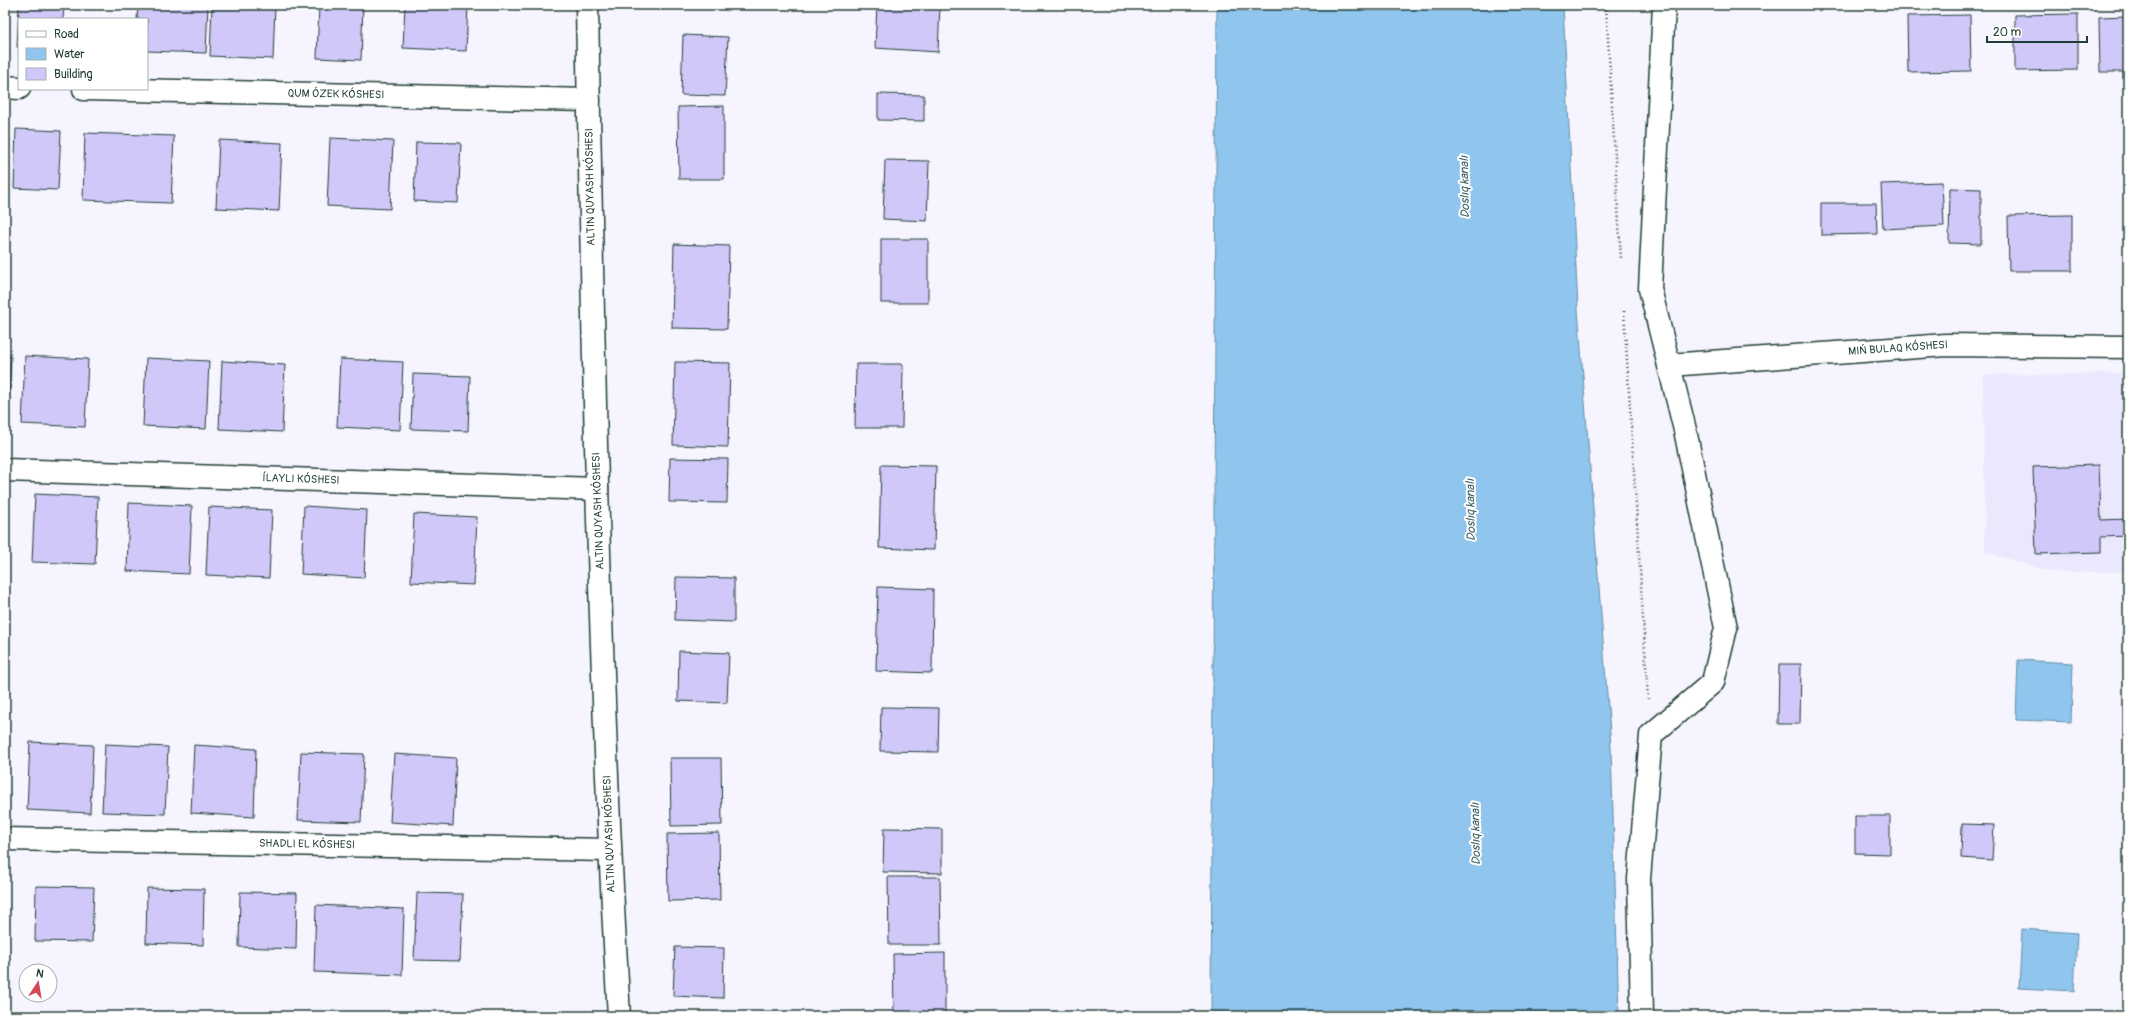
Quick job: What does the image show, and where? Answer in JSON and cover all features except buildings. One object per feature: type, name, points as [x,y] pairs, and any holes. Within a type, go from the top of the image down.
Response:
[{"type":"street","points":[[587,5],[597,489],[609,850],[618,1016]]},
{"type":"street","points":[[1642,1016],[1639,879],[1650,735],[1713,682],[1726,628],[1685,430],[1650,289],[1664,5]]},
{"type":"street","points":[[5,87],[18,88]]},
{"type":"street","name":"QUM ÓZEK KÓSHESI","points":[[130,90],[589,100]]},
{"type":"street","points":[[1669,365],[1946,345],[2128,347]]},
{"type":"street","points":[[5,470],[597,489]]},
{"type":"street","points":[[5,839],[609,850]]},
{"type":"path","points":[[1606,5],[1621,259]]},
{"type":"path","points":[[1624,306],[1650,735]]},
{"type":"shaded area","points":[[2128,373],[2128,572],[2052,572],[1985,552],[1983,375]]},
{"type":"water","name":"Doslıq kanalı","points":[[1217,5],[1563,5],[1578,309],[1611,747],[1619,1016],[1211,1016]]},
{"type":"water","points":[[2018,660],[2073,663],[2071,722],[2016,720]]},
{"type":"water","points":[[2022,929],[2077,933],[2074,991],[2019,988]]}]
